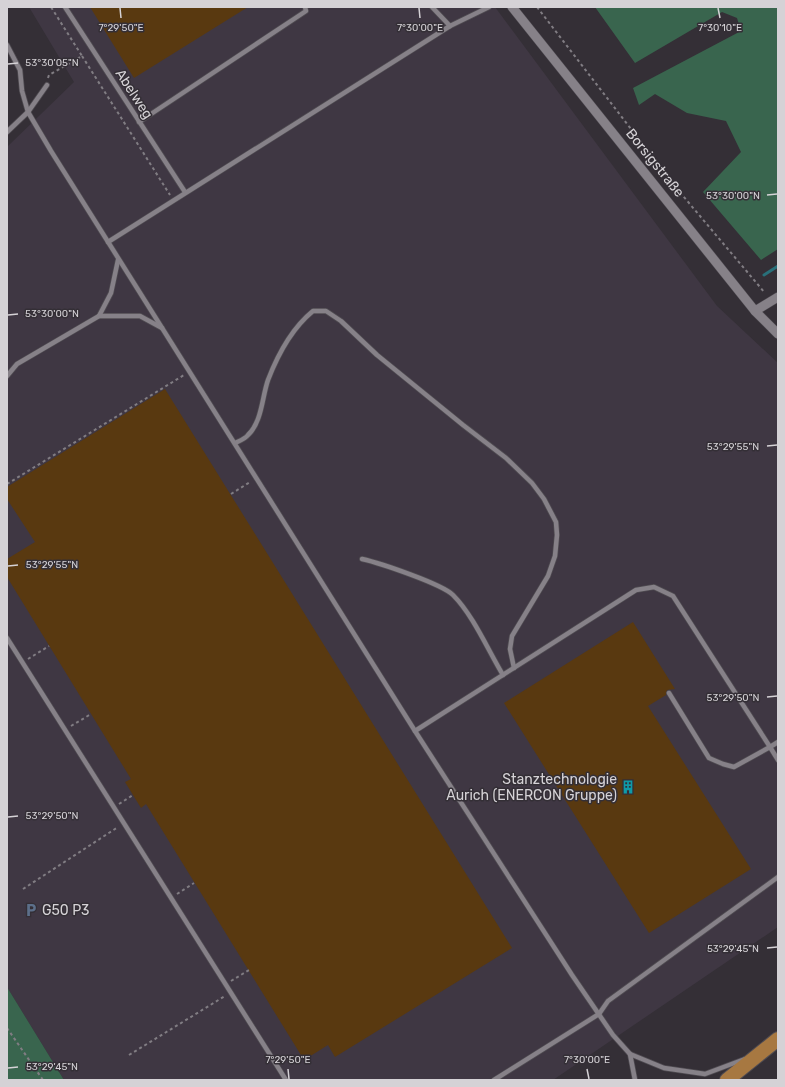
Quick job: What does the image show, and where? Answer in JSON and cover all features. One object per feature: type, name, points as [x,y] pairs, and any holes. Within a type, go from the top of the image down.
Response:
[{"type":"main road","points":[[727,1080],[774,1042]]},
{"type":"street","name":"Borsigstraße","points":[[512,7],[755,312],[778,334]]},
{"type":"street","points":[[755,312],[775,299]]},
{"type":"lane","name":"Abelweg","points":[[65,7],[185,192]]},
{"type":"lane","points":[[139,122],[306,11],[305,7]]},
{"type":"lane","points":[[432,7],[450,26]]},
{"type":"lane","points":[[108,242],[173,199],[450,26],[489,7]]},
{"type":"lane","points":[[7,45],[20,70],[22,91],[28,112],[118,260],[235,443],[415,731],[613,1035],[630,1054],[664,1068],[705,1074],[742,1061],[774,1042]]},
{"type":"lane","points":[[7,132],[28,112],[47,86]]},
{"type":"lane","points":[[99,316],[111,293],[118,260]]},
{"type":"lane","points":[[235,443],[248,436],[253,429],[268,381],[286,343],[299,322],[313,311],[326,311],[341,321],[377,355],[506,458],[532,483],[544,499],[556,522],[558,535],[556,556],[548,576],[512,636],[510,649],[514,668]]},
{"type":"lane","points":[[7,376],[17,364],[99,316],[140,316],[163,329]]},
{"type":"lane","points":[[362,559],[379,562],[451,593],[462,605],[503,675]]},
{"type":"lane","points":[[415,731],[636,590],[654,587],[673,596],[778,760]]},
{"type":"lane","points":[[7,638],[286,1080]]},
{"type":"lane","points":[[669,692],[709,758],[734,767],[778,742]]},
{"type":"lane","points":[[494,1080],[599,1014],[608,1001],[778,877]]},
{"type":"lane","points":[[630,1054],[636,1080]]},
{"type":"path","points":[[51,7],[173,199]]},
{"type":"path","name":"Borsigstraße","points":[[537,7],[678,190],[775,299]]},
{"type":"path","points":[[47,86],[49,75],[82,56]]},
{"type":"path","points":[[7,484],[190,372]]},
{"type":"path","points":[[230,494],[257,478]]},
{"type":"path","points":[[23,662],[49,646]]},
{"type":"path","points":[[65,730],[90,714]]},
{"type":"path","points":[[114,807],[133,795]]},
{"type":"path","points":[[23,889],[124,823]]},
{"type":"path","points":[[171,898],[194,883]]},
{"type":"path","points":[[226,984],[249,970]]},
{"type":"path","points":[[129,1055],[231,992]]},
{"type":"path","points":[[7,1028],[43,1080]]},
{"type":"shaded area","points":[[29,7],[495,7],[717,306],[778,363],[778,927],[553,1080],[64,1080],[7,987],[7,147],[74,82]]},
{"type":"green space","points":[[595,7],[778,7],[778,249],[761,260],[703,192],[741,152],[726,121],[687,113],[655,94],[639,105],[633,88],[741,31],[737,18],[722,12],[635,63]]},
{"type":"green space","points":[[7,987],[64,1080],[7,1080]]},
{"type":"building","points":[[90,7],[248,7],[134,78]]},
{"type":"building","points":[[165,389],[512,948],[335,1057],[328,1045],[304,1060],[146,804],[141,808],[125,782],[131,779],[7,577],[7,559],[35,542],[7,499],[7,487]]},
{"type":"building","name":"Stanztechnologie Aurich (ENERCON Gruppe)","points":[[633,622],[675,689],[667,690],[666,695],[648,706],[751,869],[649,933],[504,703]]},
{"type":"waterway","points":[[764,275],[778,266]]},
{"type":"place","name":"Stanztechnologie Aurich (ENERCON Gruppe)","points":[[628,787]]},
{"type":"place","name":"G50 P3","points":[[31,910]]}]
